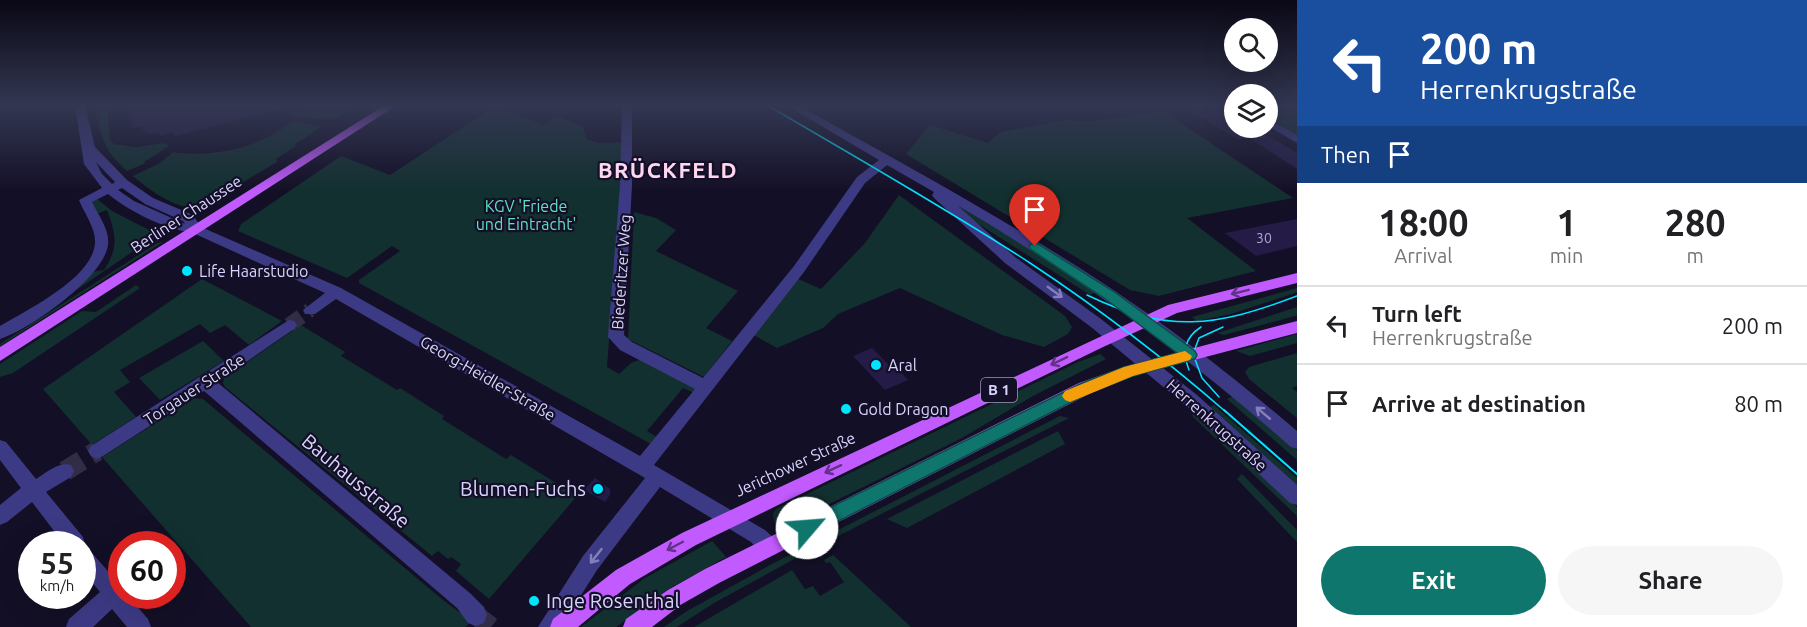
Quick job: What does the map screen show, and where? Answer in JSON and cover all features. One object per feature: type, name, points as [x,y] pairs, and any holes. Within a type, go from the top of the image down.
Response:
[{"type":"main road","name":"Berliner Chaussee","points":[[0,355],[346,134]]},
{"type":"main road","name":"Jerichower Straße","points":[[561,627],[623,577],[673,547],[1112,335],[1181,306],[1297,278]]},
{"type":"main road","name":"B 1","points":[[634,627],[689,589],[1085,388],[1150,366],[1297,327]]},
{"type":"street","name":"Georg-Heidler-Straße","points":[[86,134],[91,168],[116,186],[130,204],[175,226],[196,230],[336,292],[650,472],[758,536],[769,547]]},
{"type":"street","name":"Biederitzer Weg","points":[[627,134],[626,189],[616,337],[626,346],[706,387]]},
{"type":"street","name":"Herrenkrugstraße","points":[[842,134],[912,175],[944,190],[1045,253],[1145,321],[1297,442]]},
{"type":"street","points":[[549,627],[706,387],[799,268],[861,180],[886,160]]},
{"type":"street","name":"Herrenkrugstraße","points":[[912,175],[950,205],[1010,260],[1112,335],[1191,400],[1297,498]]},
{"type":"street","points":[[0,333],[73,285],[96,262],[102,250],[102,239],[85,200],[116,186]]},
{"type":"street","points":[[310,310],[336,292]]},
{"type":"street","name":"Torgauer Straße","points":[[97,451],[289,325]]},
{"type":"street","name":"Bauhausstraße","points":[[205,382],[464,601],[476,615]]},
{"type":"street","points":[[0,447],[66,531]]},
{"type":"street","points":[[0,516],[33,490],[65,471]]},
{"type":"street","points":[[96,570],[108,586]]},
{"type":"street","points":[[77,627],[108,599]]},
{"type":"street","points":[[126,609],[140,627]]},
{"type":"green space","points":[[101,134],[110,134],[110,140],[114,144],[136,147],[164,143],[169,146],[144,162],[146,163],[127,171],[108,149]]},
{"type":"green space","points":[[272,134],[310,134],[276,159],[277,162],[201,207],[183,206],[165,199],[133,176],[160,163],[173,152],[220,152]]},
{"type":"green space","name":"KGV 'Friede und Eintracht'","points":[[452,134],[585,134],[587,139],[598,143],[624,142],[607,367],[619,374],[631,363],[645,358],[697,384],[694,393],[683,388],[647,431],[658,438],[651,444],[359,283],[359,280],[400,251],[392,246],[347,278],[238,231],[241,224],[341,156],[390,175]]},
{"type":"green space","points":[[922,134],[960,134],[988,143],[998,134],[1198,134],[1293,198],[1187,218],[1256,271],[1159,296],[1130,290],[906,154]]},
{"type":"green space","points":[[938,190],[1097,291],[1090,295],[966,216]]},
{"type":"green space","points":[[899,195],[1065,316],[1072,327],[1068,334],[1044,347],[1002,335],[900,288],[838,314],[823,328],[777,348],[748,332],[796,278],[821,289],[865,243]]},
{"type":"green space","points":[[96,198],[112,211],[151,231],[154,237],[69,295],[91,272],[104,270],[114,248],[114,234],[107,210],[96,214],[92,202]]},
{"type":"green space","points":[[634,212],[656,218],[676,230],[656,251],[738,291],[706,328],[732,341],[704,377],[628,339]]},
{"type":"green space","points":[[163,242],[0,346],[157,243]]},
{"type":"green space","points":[[202,279],[282,321],[249,345],[225,325],[210,333],[200,324],[120,370],[130,382],[114,392],[136,417],[92,445],[43,389]]},
{"type":"green space","points":[[136,285],[140,288],[13,373],[0,377],[0,364],[82,311],[96,312]]},
{"type":"green space","points":[[1297,288],[1297,292],[1292,294],[1231,314],[1197,321],[1192,317]]},
{"type":"green space","points":[[1297,307],[1295,316],[1224,335],[1217,333]]},
{"type":"green space","points":[[301,325],[345,352],[341,356],[397,390],[400,388],[444,416],[442,419],[506,459],[511,455],[577,496],[489,599],[456,571],[461,564],[451,557],[448,559],[438,551],[432,556],[225,387],[224,378]]},
{"type":"green space","points":[[1297,334],[1297,343],[1250,356],[1236,351]]},
{"type":"green space","points":[[203,341],[224,361],[160,400],[139,378]]},
{"type":"green space","points":[[1297,353],[1297,386],[1292,388],[1297,392],[1297,418],[1249,379],[1245,372],[1249,367]]},
{"type":"green space","points":[[1100,354],[1106,359],[1033,396],[962,438],[789,524],[782,526],[774,522],[773,514],[776,509],[1078,362]]},
{"type":"green space","points":[[1234,396],[1297,450],[1297,460],[1227,399]]},
{"type":"green space","points":[[195,398],[203,399],[471,621],[466,627],[251,627],[186,553],[186,531],[167,531],[102,457]]},
{"type":"green space","points":[[1214,405],[1297,478],[1297,487],[1209,407]]},
{"type":"green space","points":[[1196,413],[1297,507],[1297,516],[1193,417],[1192,415]]},
{"type":"green space","points":[[1060,416],[1069,418],[809,551],[714,603],[677,627],[664,627],[687,611],[772,564]]},
{"type":"green space","points":[[1058,431],[1065,444],[907,528],[887,519]]},
{"type":"green space","points":[[1242,474],[1297,530],[1297,542],[1237,479]]},
{"type":"green space","points":[[712,541],[726,557],[672,587],[616,627],[581,627],[645,578]]},
{"type":"green space","points":[[833,555],[911,627],[694,627],[792,570],[805,589],[813,586],[820,596],[844,582],[830,562],[826,563],[824,560]]},
{"type":"building","points":[[1249,138],[1272,138],[1297,153],[1297,169]]},
{"type":"building","points":[[1297,219],[1297,246],[1256,256],[1225,233]]},
{"type":"building","name":"Aral","points":[[872,348],[896,372],[899,370],[908,380],[885,390],[853,356]]},
{"type":"building","name":"Blumen-Fuchs","points":[[595,478],[610,489],[610,495],[605,502],[584,490]]},
{"type":"tunnel","points":[[289,325],[310,310]]},
{"type":"tunnel","points":[[65,471],[97,451]]},
{"type":"tunnel","points":[[476,615],[491,627]]},
{"type":"tram line","points":[[817,134],[1030,263],[1130,334],[1226,412]]},
{"type":"tram line","points":[[1087,295],[1116,308],[1142,316],[1167,321],[1192,322],[1216,320],[1241,314],[1297,296]]},
{"type":"tram line","points":[[1189,370],[1186,346],[1191,336],[1201,327]]},
{"type":"tram line","points":[[1219,397],[1202,378],[1193,354],[1199,338],[1223,327]]},
{"type":"tram line","points":[[1224,410],[1297,474]]},
{"type":"slow traffic","points":[[1070,396],[1130,371],[1185,356]]},
{"type":"place","name":"Life Haarstudio","points":[[187,271]]},
{"type":"place","name":"Aral","points":[[876,365]]},
{"type":"place","name":"Gold Dragon","points":[[846,409]]},
{"type":"place","name":"Blumen-Fuchs","points":[[598,489]]},
{"type":"place","name":"Inge Rosenthal","points":[[534,601]]},
{"type":"district","name":"BRÜCKFELD","points":[[668,170]]},
{"type":"route","points":[[807,528],[1085,388],[1130,371],[1190,355],[1109,294],[1035,246]]}]
